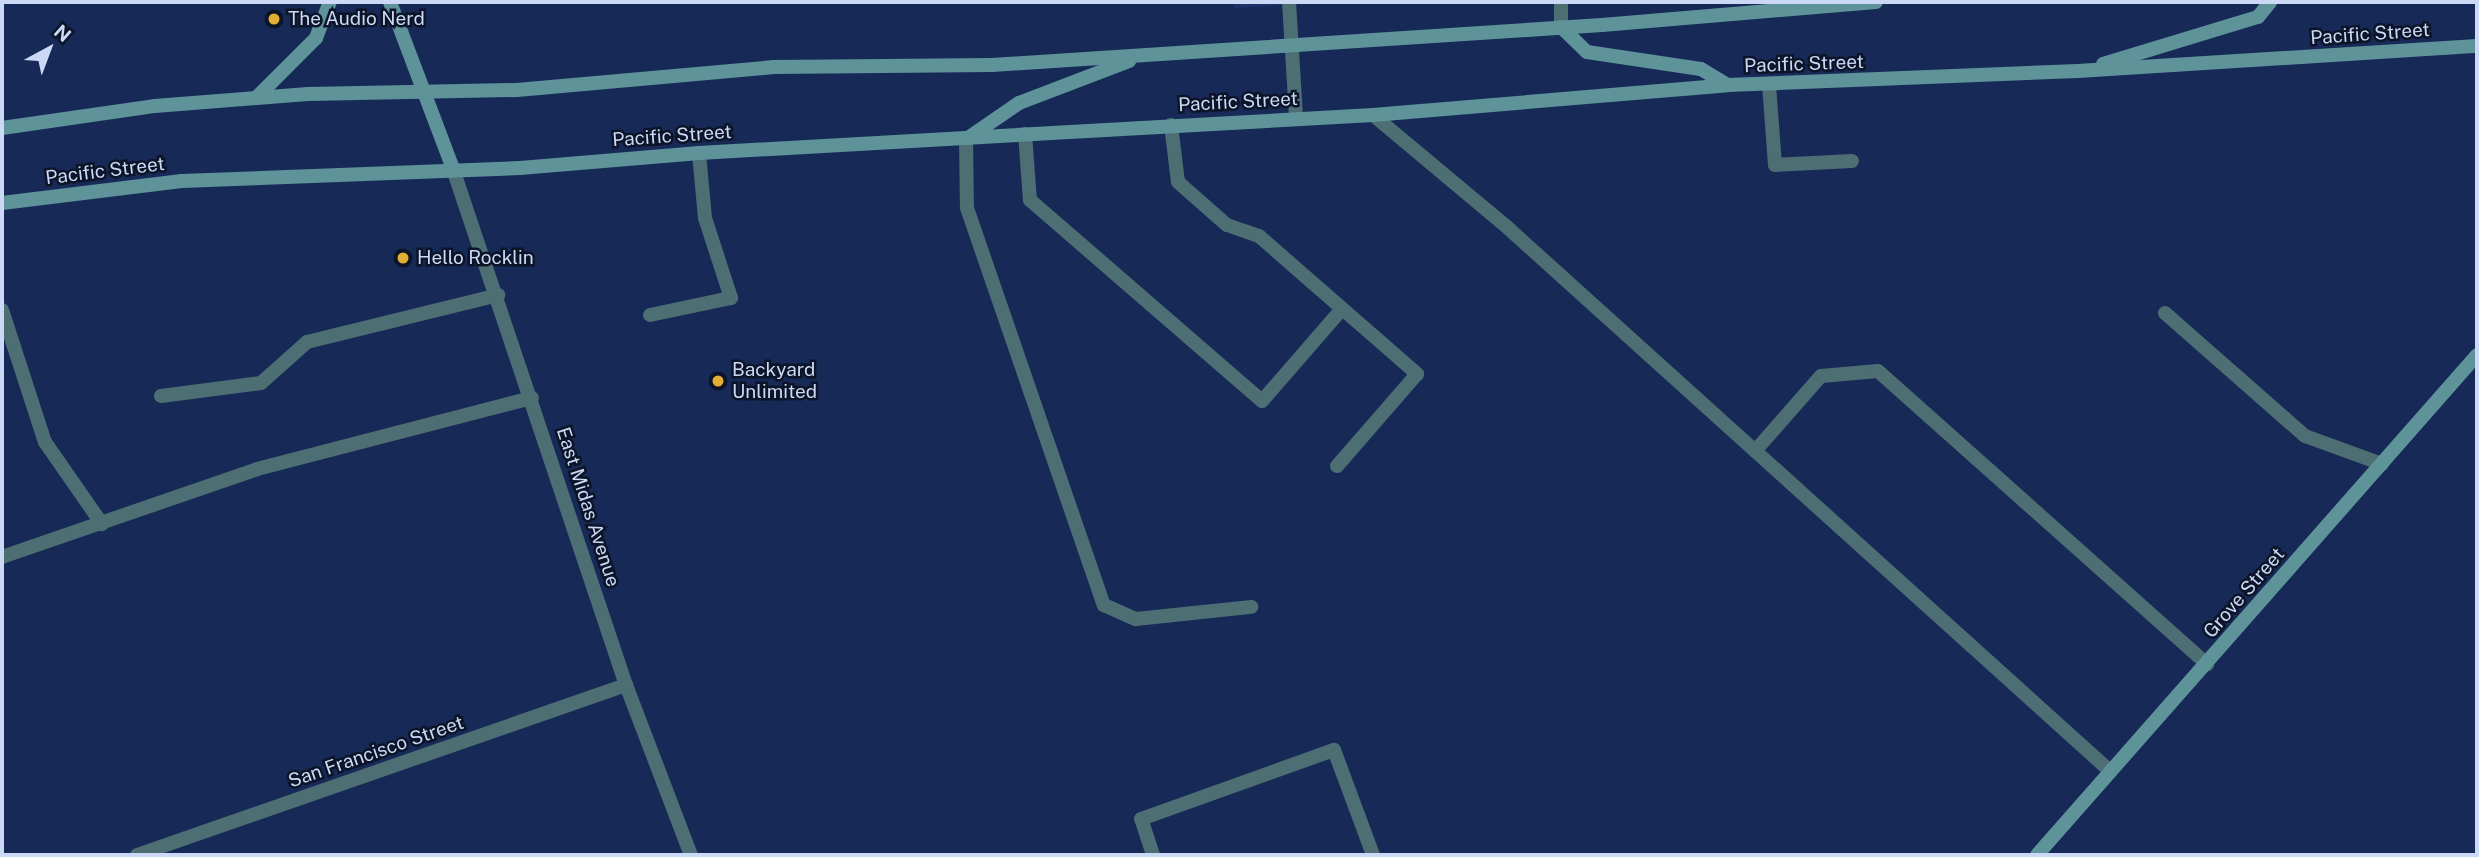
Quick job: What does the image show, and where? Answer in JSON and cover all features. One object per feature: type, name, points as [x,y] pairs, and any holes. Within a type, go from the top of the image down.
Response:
[{"type":"main road","points":[[256,98],[316,38],[330,2]]},
{"type":"main road","points":[[390,2],[453,169]]},
{"type":"main road","points":[[2,128],[155,106],[256,98],[425,93],[774,67],[992,65],[1292,47],[1876,2]]},
{"type":"main road","points":[[2078,71],[2258,17],[2270,2]]},
{"type":"main road","points":[[1561,27],[1587,52],[1701,69],[1728,85]]},
{"type":"main road","name":"Pacific Street","points":[[2,203],[182,181],[453,169],[1373,115],[1728,85],[2078,71],[2477,47]]},
{"type":"main road","points":[[966,139],[1018,103],[1143,56]]},
{"type":"main road","name":"Grove Street","points":[[2038,855],[2477,355]]},
{"type":"street","points":[[1289,2],[1296,118]]},
{"type":"street","points":[[1561,2],[1561,27]]},
{"type":"street","points":[[1769,85],[1775,165],[1852,161]]},
{"type":"street","points":[[1373,115],[1508,228],[2110,771]]},
{"type":"street","points":[[1171,125],[1178,182],[1227,225],[1259,236],[1417,374],[1337,466]]},
{"type":"street","points":[[1025,134],[1030,200],[1262,401],[1342,309]]},
{"type":"street","points":[[966,139],[967,208],[1104,605],[1136,619],[1251,607]]},
{"type":"street","points":[[650,315],[731,298],[705,218],[699,153]]},
{"type":"street","name":"East Midas Avenue","points":[[453,169],[498,295],[626,685],[691,855]]},
{"type":"street","points":[[161,396],[261,383],[307,342],[498,295]]},
{"type":"street","points":[[2,310],[45,442],[102,524]]},
{"type":"street","points":[[2165,313],[2305,436],[2382,464]]},
{"type":"street","points":[[1755,451],[1821,376],[1878,371],[2207,664]]},
{"type":"street","points":[[2,557],[257,469],[532,398]]},
{"type":"street","name":"San Francisco Street","points":[[137,855],[626,685]]},
{"type":"street","points":[[1153,855],[1141,819],[1334,750],[1373,855]]},
{"type":"shaded area","points":[[1234,2],[1330,2],[1235,8]]},
{"type":"place","name":"The Audio Nerd","points":[[274,19]]},
{"type":"place","name":"Hello Rocklin","points":[[403,258]]},
{"type":"place","name":"Backyard Unlimited","points":[[718,381]]}]
